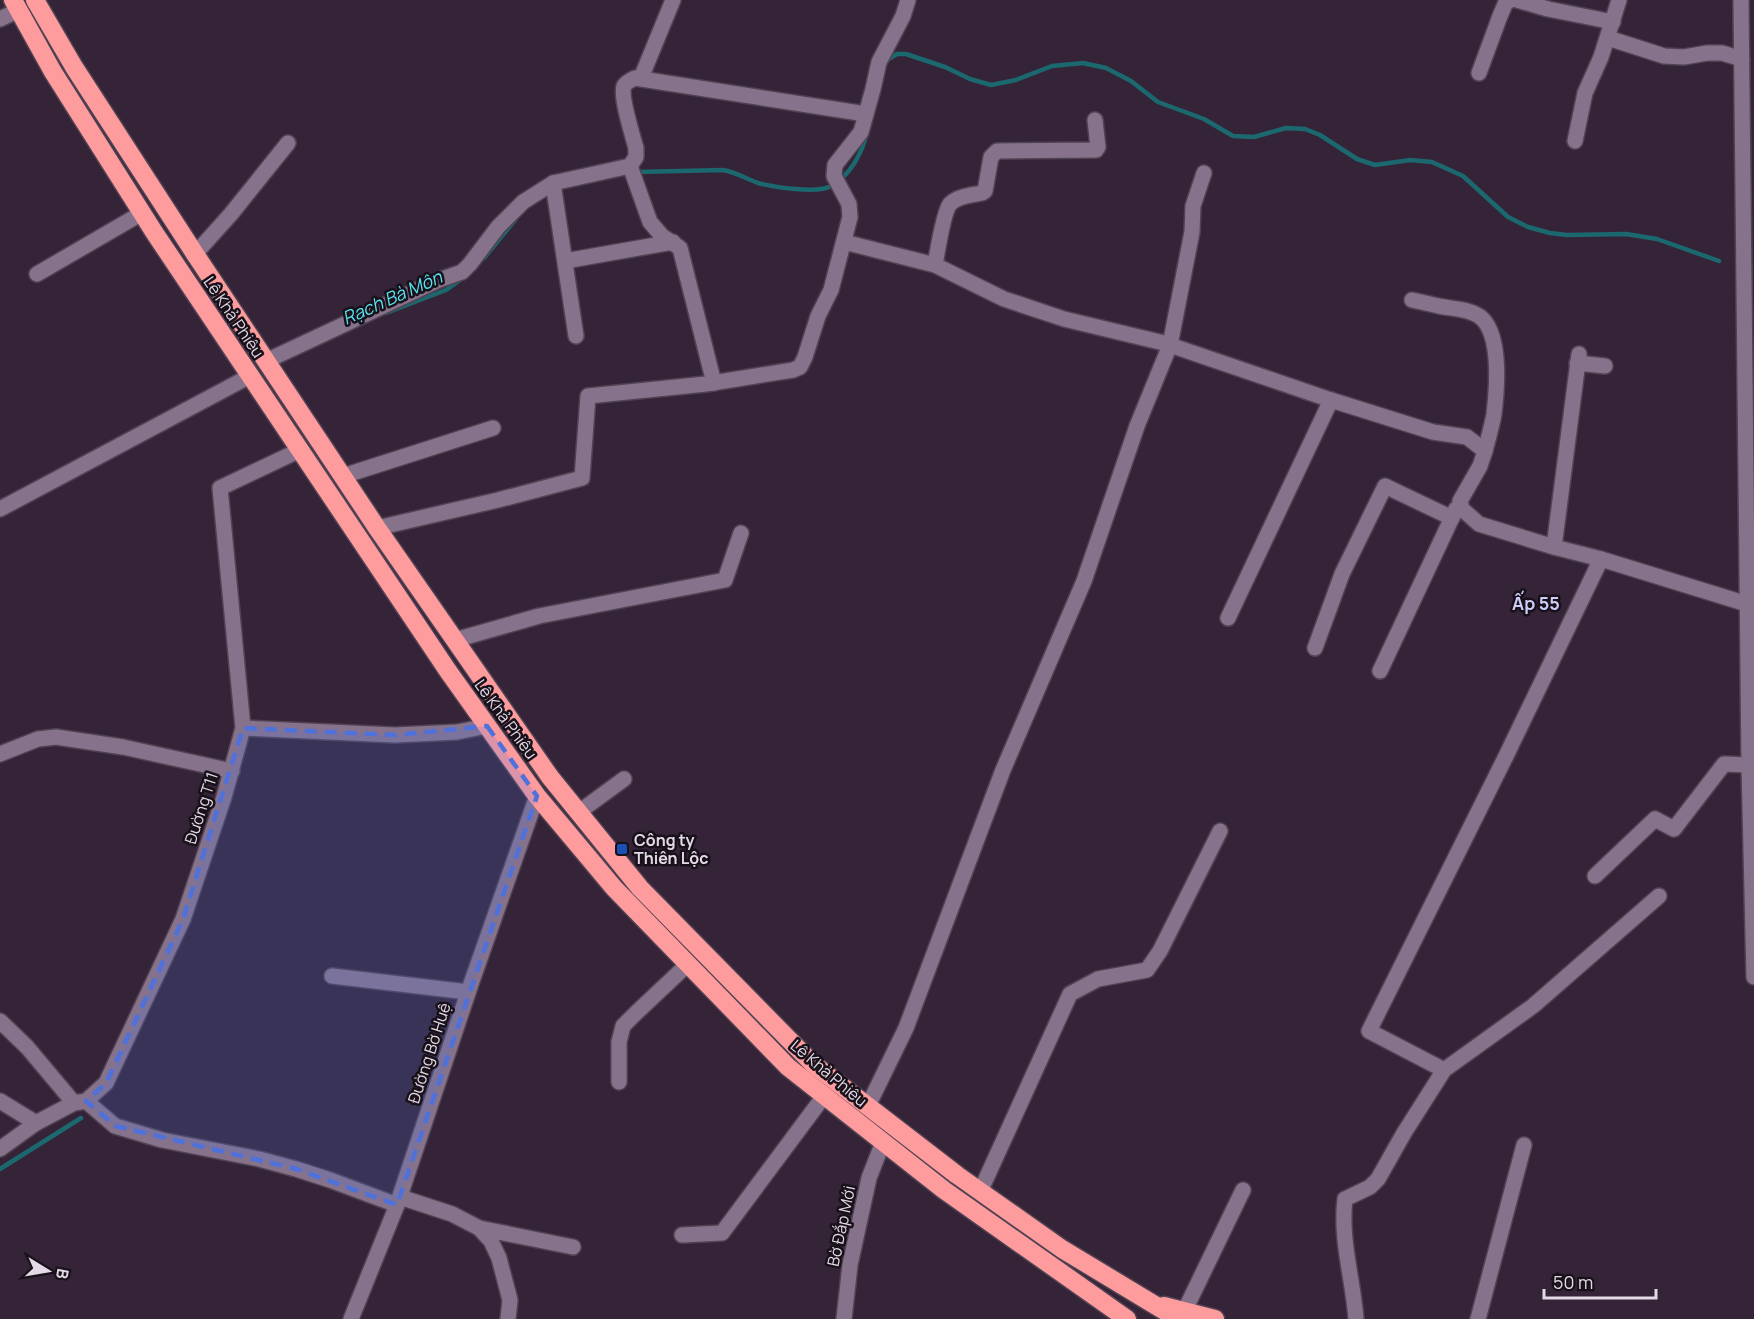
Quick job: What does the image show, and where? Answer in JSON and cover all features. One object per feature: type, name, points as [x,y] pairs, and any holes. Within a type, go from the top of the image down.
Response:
[{"type":"highway","name":"Lê Khả Phiêu","points":[[35,0],[74,67],[195,254],[377,528],[550,777],[640,888],[813,1064],[980,1192],[1062,1249],[1150,1303],[1181,1315],[1215,1319]]},
{"type":"highway","name":"Lê Khả Phiêu","points":[[16,5],[53,72],[142,213],[448,671],[537,796],[614,888],[788,1067],[944,1190],[1127,1319]]},
{"type":"street","points":[[641,78],[673,0]]},
{"type":"street","points":[[377,528],[582,478],[588,396],[714,383],[800,367],[818,316],[831,290],[850,217],[849,204],[837,182],[835,165],[861,132],[879,62],[903,16],[908,0]]},
{"type":"street","points":[[1479,73],[1500,16],[1506,2],[1510,0]]},
{"type":"street","points":[[1517,0],[1548,9],[1613,22]]},
{"type":"street","points":[[1575,141],[1585,93],[1608,38],[1619,0]]},
{"type":"street","points":[[1741,0],[1749,765],[1754,977]]},
{"type":"street","points":[[0,18],[16,5]]},
{"type":"street","points":[[1608,38],[1664,56],[1684,57],[1722,53],[1742,59]]},
{"type":"street","points":[[714,383],[680,248],[662,236],[650,222],[632,172],[636,148],[624,87],[628,81],[641,78],[866,114]]},
{"type":"street","points":[[935,265],[950,204],[960,198],[984,191],[993,154],[997,151],[1096,150],[1098,147],[1095,120]]},
{"type":"street","points":[[195,254],[231,214],[288,143]]},
{"type":"street","points":[[266,361],[439,280],[462,272],[498,227],[523,202],[553,184],[632,172]]},
{"type":"street","points":[[868,1106],[906,1028],[1003,770],[1083,581],[1137,426],[1170,345],[1192,232],[1193,206],[1204,173]]},
{"type":"street","points":[[553,184],[576,336]]},
{"type":"street","points":[[37,274],[142,213]]},
{"type":"street","points":[[565,261],[673,242]]},
{"type":"street","points":[[844,242],[935,265],[1004,299],[1064,320],[1170,345],[1433,432],[1467,437],[1485,451]]},
{"type":"street","points":[[1380,671],[1460,501],[1480,466],[1494,416],[1496,375],[1494,341],[1487,322],[1478,315],[1460,308],[1412,300]]},
{"type":"street","points":[[1554,547],[1578,358],[1605,366]]},
{"type":"street","points":[[0,508],[250,376]]},
{"type":"street","points":[[1228,618],[1331,400]]},
{"type":"street","points":[[343,476],[493,428]]},
{"type":"street","name":"Đường T11","points":[[0,1149],[36,1123],[80,1102],[106,1083],[183,919],[232,771],[243,728],[220,488],[300,450]]},
{"type":"street","points":[[1315,648],[1342,574],[1385,486],[1452,518]]},
{"type":"street","points":[[1460,501],[1462,509],[1479,524],[1748,604]]},
{"type":"street","points":[[455,640],[539,616],[725,580],[741,533]]},
{"type":"street","points":[[1444,1071],[1369,1031],[1601,559]]},
{"type":"street","points":[[243,728],[394,735],[457,732],[487,726]]},
{"type":"street","points":[[0,754],[38,739],[56,737],[123,747],[232,771]]},
{"type":"street","points":[[1595,876],[1655,819],[1674,829],[1724,764],[1749,765]]},
{"type":"street","points":[[579,812],[624,779]]},
{"type":"street","name":"Đường Bờ Huệ","points":[[351,1319],[398,1201],[537,796]]},
{"type":"street","points":[[980,1192],[1070,994],[1098,979],[1147,970],[1160,951],[1220,831]]},
{"type":"street","points":[[1356,1319],[1345,1236],[1343,1212],[1345,1199],[1370,1187],[1378,1179],[1404,1133],[1444,1071],[1533,1006],[1616,931],[1659,896]]},
{"type":"street","points":[[619,1082],[619,1042],[623,1026],[688,964]]},
{"type":"street","points":[[332,976],[468,992]]},
{"type":"street","points":[[0,1021],[80,1102],[115,1126],[162,1140],[260,1159],[296,1169],[398,1201],[452,1214],[479,1228],[573,1247]]},
{"type":"street","points":[[682,1235],[722,1233],[824,1096]]},
{"type":"street","points":[[0,1101],[36,1123]]},
{"type":"street","name":"Bờ Đắp Mới","points":[[844,1319],[850,1265],[869,1178],[884,1142]]},
{"type":"street","points":[[1478,1319],[1524,1145]]},
{"type":"street","points":[[1181,1315],[1243,1190]]},
{"type":"street","points":[[479,1228],[491,1241],[499,1258],[510,1300],[508,1319]]},
{"type":"highlighted area","points":[[487,726],[537,796],[397,1205],[296,1169],[115,1126],[86,1101],[106,1083],[183,919],[243,728],[395,735]]},
{"type":"waterway","name":"Rạch Bà Môn","points":[[886,62],[897,54],[906,54],[991,85],[1016,80],[1052,66],[1083,63],[1106,68],[1131,81],[1158,102],[1204,119],[1233,136],[1254,137],[1286,128],[1305,129],[1320,135],[1357,159],[1375,165],[1410,160],[1432,162],[1463,176],[1508,217],[1528,227],[1567,235],[1626,234],[1657,239],[1719,261]]},
{"type":"waterway","name":"Rạch Bà Môn","points":[[636,172],[723,170],[758,183],[774,186],[806,190],[825,188],[838,182],[849,170],[862,148],[867,133]]},
{"type":"waterway","name":"Rạch Bà Môn","points":[[484,258],[515,220]]},
{"type":"waterway","name":"Rạch Bà Môn","points":[[386,313],[446,290],[463,278]]},
{"type":"waterway","points":[[0,1169],[81,1118]]},
{"type":"place","name":"Công ty Thiên Lộc","points":[[622,849]]},
{"type":"district","name":"Ấp 55","points":[[1536,603]]}]
